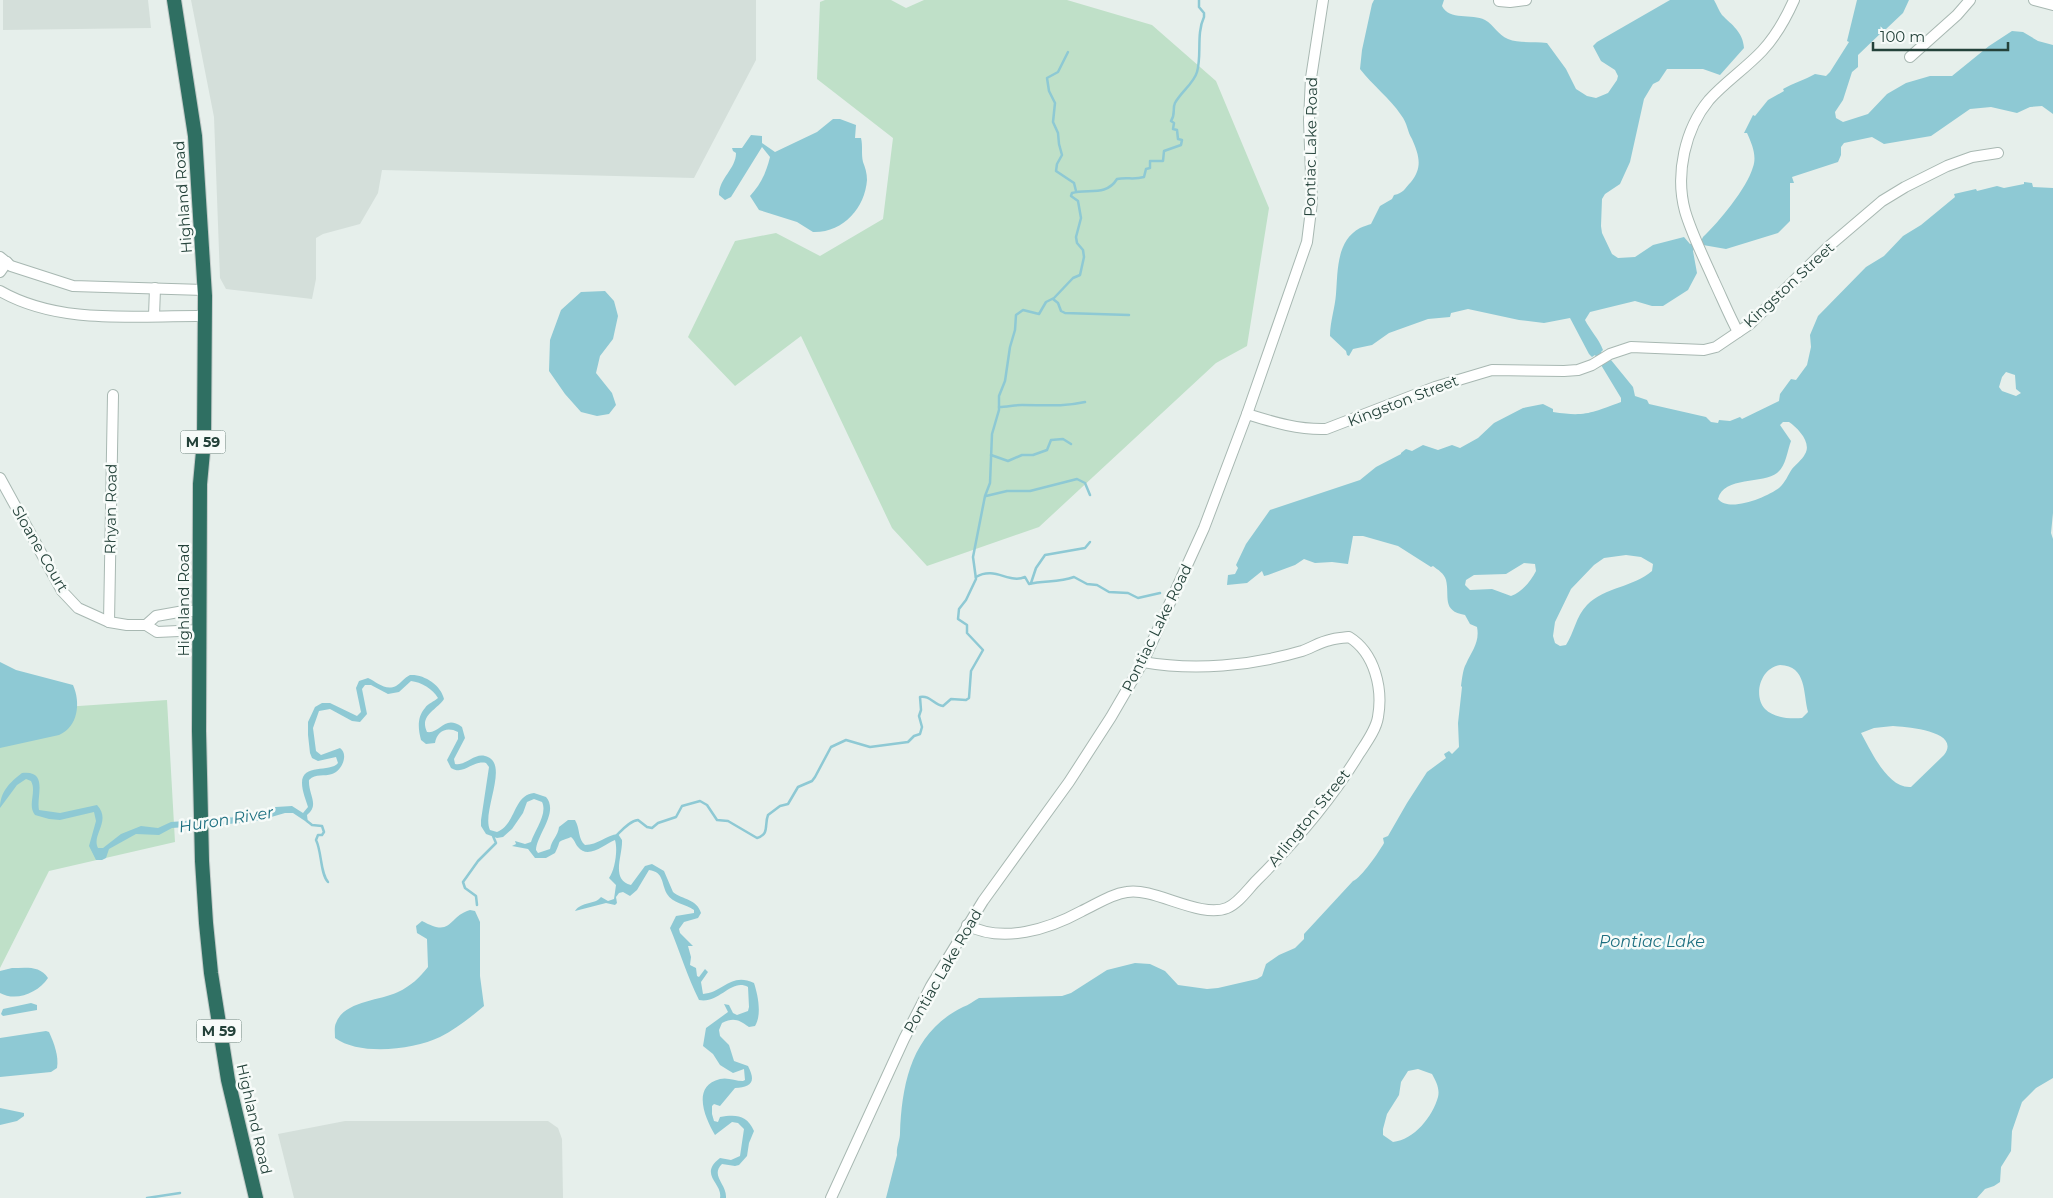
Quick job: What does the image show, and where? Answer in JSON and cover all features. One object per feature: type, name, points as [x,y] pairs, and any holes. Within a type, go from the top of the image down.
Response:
[{"type":"highway","name":"Highland Road","points":[[174,0],[195,136],[205,316],[204,441],[200,484],[200,777],[206,923],[218,1025],[240,1138],[256,1198]]},
{"type":"street","name":"Pontiac Lake Road","points":[[831,1198],[916,1012],[967,925],[1084,760],[1142,662],[1199,540],[1263,370],[1301,260],[1310,224],[1312,202],[1309,120],[1311,85],[1313,56],[1323,0]]},
{"type":"street","points":[[1499,1],[1526,0]]},
{"type":"street","points":[[1738,332],[1700,251],[1684,209],[1683,160],[1687,141],[1695,120],[1713,95],[1762,51],[1779,28],[1794,0]]},
{"type":"street","points":[[1910,57],[1957,15],[1970,0]]},
{"type":"street","points":[[2034,0],[2053,4]]},
{"type":"street","name":"Kingston Street","points":[[1247,414],[1309,430],[1326,429],[1436,387],[1492,370],[1578,370],[1592,365],[1610,354],[1631,347],[1704,350],[1716,347],[1750,324],[1828,247],[1882,201],[1947,166],[1972,157],[1998,153]]},
{"type":"street","points":[[0,272],[3,260],[11,266],[73,286],[204,290]]},
{"type":"street","points":[[154,316],[155,288]]},
{"type":"street","points":[[0,291],[10,297],[45,308],[79,315],[205,316]]},
{"type":"street","name":"Rhyan Road","points":[[109,622],[113,396]]},
{"type":"street","name":"Sloane Court","points":[[0,478],[62,591],[78,608],[109,622],[127,625],[146,625],[157,632],[200,630]]},
{"type":"street","name":"Sloane Court","points":[[146,625],[156,616],[184,611],[200,611]]},
{"type":"street","name":"Arlington Street","points":[[967,925],[984,932],[1036,931],[1056,924],[1112,895],[1129,891],[1211,910],[1226,908],[1239,899],[1286,852],[1329,799],[1372,733],[1378,718],[1376,674],[1368,656],[1358,642],[1349,637],[1330,640],[1302,651],[1255,661],[1190,667],[1142,662]]},
{"type":"shaded area","points":[[3,0],[148,0],[151,28],[3,30]]},
{"type":"shaded area","points":[[191,0],[756,0],[756,60],[694,178],[382,170],[378,193],[360,224],[323,234],[316,238],[316,279],[312,299],[226,289],[220,278],[214,117]]},
{"type":"shaded area","points":[[345,1121],[548,1121],[558,1128],[562,1139],[563,1198],[294,1198],[278,1134]]},
{"type":"green space","points":[[825,0],[891,0],[906,8],[924,0],[1067,0],[1152,25],[1216,81],[1269,208],[1247,346],[1216,363],[1039,527],[927,566],[892,528],[801,336],[735,386],[688,337],[735,241],[776,233],[820,256],[883,219],[893,138],[817,79],[820,2]]},
{"type":"green space","points":[[167,700],[175,842],[49,871],[0,968],[0,717],[64,707]]},
{"type":"water","name":"Pontiac Lake","points":[[1374,0],[1444,0],[1442,6],[1445,11],[1450,14],[1485,20],[1508,39],[1547,43],[1566,69],[1576,89],[1587,96],[1596,98],[1608,93],[1618,76],[1615,70],[1601,61],[1593,46],[1597,42],[1670,0],[1714,0],[1722,15],[1739,33],[1744,48],[1720,75],[1703,69],[1667,69],[1659,81],[1653,84],[1644,99],[1630,162],[1620,184],[1605,194],[1602,199],[1602,233],[1612,254],[1618,258],[1635,257],[1653,245],[1684,237],[1690,244],[1701,241],[1732,204],[1750,175],[1754,163],[1754,154],[1747,133],[1744,133],[1753,115],[1755,116],[1768,100],[1784,91],[1783,89],[1815,74],[1826,76],[1830,72],[1849,42],[1847,41],[1857,0],[1909,0],[1903,13],[1885,30],[1885,34],[1882,32],[1858,55],[1858,67],[1852,72],[1843,100],[1835,112],[1836,118],[1843,122],[1868,114],[1887,94],[1906,83],[1930,76],[1952,76],[1989,46],[2012,31],[2023,32],[2038,41],[2053,45],[2053,114],[2042,106],[2030,107],[2017,113],[1991,107],[1970,109],[1931,136],[1884,144],[1872,137],[1844,143],[1841,147],[1841,155],[1838,162],[1792,177],[1794,183],[1790,183],[1790,221],[1778,233],[1726,249],[1703,245],[1694,249],[1697,273],[1688,290],[1663,306],[1652,306],[1635,301],[1590,312],[1585,320],[1603,350],[1601,352],[1607,361],[1611,360],[1633,387],[1635,396],[1647,400],[1649,404],[1706,417],[1711,422],[1718,423],[1719,420],[1730,421],[1740,417],[1742,419],[1779,401],[1780,394],[1791,379],[1796,380],[1807,365],[1811,347],[1810,335],[1818,316],[1866,267],[1884,256],[1903,236],[1921,225],[1955,197],[1954,194],[1997,186],[2004,188],[2024,184],[2024,182],[2032,183],[2033,187],[2053,188],[2053,513],[2051,533],[2053,539],[2053,1078],[2036,1088],[2022,1102],[2012,1131],[2011,1151],[2001,1167],[2000,1182],[1985,1189],[1977,1198],[886,1198],[897,1155],[907,1077],[921,1044],[932,1030],[946,1018],[979,998],[1062,996],[1071,993],[1107,970],[1135,963],[1150,964],[1165,971],[1178,985],[1207,989],[1257,979],[1262,976],[1266,964],[1279,955],[1295,948],[1304,939],[1304,934],[1365,870],[1384,843],[1383,838],[1388,836],[1427,772],[1446,758],[1444,754],[1449,751],[1452,754],[1459,747],[1458,723],[1462,677],[1465,666],[1473,651],[1478,632],[1477,627],[1470,624],[1465,615],[1457,613],[1449,606],[1444,575],[1433,566],[1431,567],[1398,546],[1363,536],[1353,536],[1348,564],[1332,562],[1315,563],[1304,559],[1295,565],[1268,575],[1264,576],[1262,571],[1247,583],[1227,585],[1228,575],[1235,574],[1238,568],[1236,565],[1246,544],[1270,510],[1360,480],[1376,467],[1401,454],[1406,449],[1412,451],[1423,445],[1438,450],[1452,445],[1460,448],[1478,438],[1494,423],[1523,408],[1543,404],[1553,409],[1553,412],[1581,414],[1621,402],[1621,398],[1595,355],[1592,357],[1589,354],[1570,318],[1544,323],[1519,320],[1468,309],[1451,313],[1450,317],[1428,319],[1389,333],[1372,345],[1353,349],[1349,356],[1330,336],[1338,266],[1346,241],[1360,228],[1371,224],[1380,206],[1404,190],[1415,177],[1419,161],[1403,118],[1392,103],[1360,69]],"holes":[[[2006,372],[2015,375],[2016,389],[2021,393],[2016,396],[2002,391],[1999,387],[2002,377]],[[1783,422],[1789,422],[1800,432],[1807,445],[1807,450],[1779,488],[1757,499],[1739,504],[1723,503],[1718,499],[1721,492],[1728,487],[1777,473],[1784,463],[1791,441],[1780,425]],[[1626,555],[1641,557],[1653,564],[1652,571],[1637,581],[1602,594],[1587,605],[1580,614],[1566,645],[1560,646],[1555,643],[1553,636],[1555,622],[1571,589],[1594,565],[1604,558]],[[1524,563],[1535,564],[1536,571],[1526,586],[1511,596],[1492,589],[1470,590],[1465,585],[1466,580],[1474,575],[1506,574]],[[1780,665],[1795,670],[1799,675],[1804,689],[1808,712],[1802,718],[1777,716],[1769,712],[1761,704],[1759,697],[1760,683],[1768,671]],[[1893,726],[1920,729],[1946,740],[1948,747],[1944,755],[1911,787],[1903,786],[1895,782],[1881,768],[1861,733],[1874,728]],[[1418,1069],[1432,1074],[1437,1085],[1438,1094],[1432,1112],[1422,1126],[1408,1137],[1393,1142],[1383,1135],[1383,1129],[1387,1114],[1399,1095],[1401,1082],[1408,1071]]]},
{"type":"water","points":[[833,119],[840,119],[856,125],[855,138],[861,138],[862,159],[867,177],[862,200],[857,209],[843,223],[824,231],[813,232],[797,222],[759,210],[750,196],[763,178],[770,157],[762,147],[731,197],[725,200],[719,195],[722,184],[735,159],[736,153],[732,148],[742,148],[751,135],[762,136],[762,143],[775,152],[817,132]]},
{"type":"water","points":[[605,291],[614,301],[618,316],[613,339],[600,356],[596,373],[612,393],[616,405],[609,414],[597,416],[581,412],[565,394],[549,371],[550,340],[561,310],[581,292]]},
{"type":"water","points":[[0,662],[16,670],[73,685],[77,707],[74,720],[70,726],[59,735],[0,748]]},
{"type":"water","name":"Huron River","points":[[410,675],[421,676],[431,681],[439,689],[444,699],[427,717],[425,726],[427,732],[432,732],[447,723],[462,727],[465,738],[454,759],[455,764],[463,763],[477,756],[485,756],[492,760],[496,777],[489,812],[488,822],[490,830],[497,832],[503,828],[522,799],[534,793],[546,797],[550,809],[537,844],[536,850],[538,853],[550,849],[559,827],[568,820],[575,820],[581,840],[585,845],[590,845],[618,834],[622,840],[619,873],[625,882],[631,885],[645,866],[652,864],[664,871],[673,892],[693,902],[699,908],[701,913],[698,918],[684,922],[679,929],[680,933],[693,946],[688,946],[691,957],[690,965],[696,968],[697,976],[699,977],[705,969],[708,972],[701,982],[703,994],[717,990],[733,981],[746,980],[754,983],[759,1011],[755,1026],[749,1027],[739,1021],[730,1020],[722,1023],[719,1030],[720,1036],[729,1045],[734,1061],[748,1066],[752,1076],[751,1083],[745,1087],[735,1088],[720,1106],[714,1104],[712,1106],[714,1121],[718,1122],[720,1117],[726,1116],[740,1117],[748,1122],[754,1131],[749,1143],[747,1156],[739,1165],[722,1164],[719,1168],[718,1176],[726,1193],[726,1198],[720,1198],[711,1169],[720,1158],[731,1160],[740,1156],[744,1129],[738,1123],[732,1122],[715,1135],[707,1120],[703,1095],[711,1083],[720,1079],[745,1080],[744,1069],[733,1073],[720,1065],[713,1054],[703,1046],[706,1028],[728,1012],[724,1004],[729,1005],[733,1013],[737,1015],[748,1011],[748,987],[736,986],[713,998],[699,1000],[670,928],[676,916],[694,913],[694,910],[669,897],[660,876],[654,871],[649,870],[637,890],[630,896],[623,892],[619,893],[616,897],[617,903],[615,905],[606,903],[575,911],[581,906],[601,897],[608,901],[614,899],[616,885],[609,878],[615,860],[615,840],[596,850],[587,852],[582,851],[571,837],[560,842],[555,853],[546,858],[535,858],[528,849],[512,846],[516,844],[515,841],[525,844],[531,842],[543,812],[542,802],[534,799],[527,802],[523,813],[512,829],[503,837],[497,838],[486,834],[481,826],[481,820],[489,767],[486,763],[481,763],[460,770],[451,768],[447,760],[458,739],[458,732],[454,730],[446,730],[440,733],[435,743],[426,744],[421,740],[419,719],[426,706],[438,698],[423,684],[411,681],[399,692],[388,694],[371,685],[365,685],[362,689],[367,714],[360,722],[352,721],[330,709],[319,711],[313,728],[316,751],[321,755],[340,748],[343,751],[344,758],[339,770],[336,772],[317,776],[309,780],[313,807],[307,815],[308,823],[293,813],[285,813],[261,820],[241,823],[172,828],[159,835],[136,834],[109,849],[106,858],[96,860],[89,846],[96,821],[94,812],[60,820],[35,815],[32,807],[33,785],[31,781],[26,779],[17,785],[0,808],[4,792],[10,784],[22,773],[30,773],[36,776],[40,785],[39,810],[60,813],[97,805],[102,817],[97,838],[98,848],[103,848],[121,834],[141,826],[158,828],[171,822],[237,817],[276,807],[292,806],[303,813],[308,807],[302,783],[303,777],[311,771],[329,768],[338,763],[336,757],[318,761],[312,758],[308,722],[315,707],[322,703],[330,703],[357,716],[361,712],[356,688],[359,681],[368,678],[385,687],[392,687],[398,685]]},
{"type":"water","points":[[470,910],[475,911],[480,922],[480,976],[484,1006],[446,1034],[429,1042],[416,1045],[402,1048],[372,1049],[346,1044],[335,1038],[336,1023],[346,1010],[403,990],[428,967],[427,939],[417,933],[416,926],[422,921],[432,926],[445,927],[457,917]]},
{"type":"water","points":[[12,968],[37,969],[48,978],[33,992],[20,996],[6,996],[0,993],[0,971]]},
{"type":"water","points":[[31,1003],[37,1005],[37,1010],[3,1016],[1,1014],[3,1009]]},
{"type":"water","points":[[49,1032],[56,1050],[57,1068],[51,1072],[0,1077],[0,1038]]},
{"type":"water","points":[[0,1108],[24,1113],[24,1116],[17,1121],[0,1125]]},
{"type":"waterway","points":[[617,835],[629,824],[638,820],[647,827],[652,828],[658,823],[676,817],[682,806],[700,801],[707,805],[717,820],[728,821],[757,838],[765,832],[768,815],[780,806],[788,804],[798,787],[812,781],[831,747],[846,740],[870,747],[908,742],[914,736],[920,734],[922,727],[919,716],[921,710],[920,697],[927,697],[943,706],[951,699],[966,700],[969,698],[971,671],[983,650],[967,633],[967,625],[958,619],[959,609],[966,600],[976,579],[973,557],[985,496],[990,483],[992,434],[999,410],[999,396],[1005,381],[1016,315],[1023,310],[1039,314],[1046,302],[1054,298],[1073,278],[1080,275],[1084,257],[1083,250],[1077,243],[1076,237],[1081,218],[1078,201],[1071,196],[1072,193],[1102,190],[1113,185],[1117,179],[1144,177],[1146,169],[1150,168],[1150,161],[1163,161],[1164,151],[1181,145],[1182,140],[1178,139],[1177,130],[1173,129],[1174,123],[1171,121],[1175,103],[1197,72],[1200,30],[1204,17],[1204,13],[1199,7],[1199,0]]},
{"type":"waterway","points":[[1068,52],[1058,72],[1047,78],[1049,91],[1055,103],[1053,122],[1058,133],[1062,155],[1057,164],[1056,171],[1074,183],[1076,191]]},
{"type":"waterway","points":[[1053,299],[1058,303],[1061,311],[1065,313],[1129,315]]},
{"type":"waterway","points":[[999,407],[1061,405],[1085,402]]},
{"type":"waterway","points":[[991,455],[1008,461],[1022,455],[1033,455],[1047,450],[1051,440],[1063,439],[1071,444]]},
{"type":"waterway","points":[[986,496],[1007,491],[1030,491],[1077,479],[1085,483],[1090,495]]},
{"type":"waterway","points":[[1031,583],[1036,568],[1045,555],[1085,548],[1090,542]]},
{"type":"waterway","points":[[976,577],[989,573],[1019,579],[1025,577],[1029,584],[1074,577],[1087,584],[1097,585],[1109,592],[1128,593],[1138,598],[1160,593]]},
{"type":"waterway","points":[[307,821],[312,825],[322,826],[324,832],[322,835],[318,835],[316,840],[325,878],[328,882]]},
{"type":"waterway","points":[[477,905],[476,896],[465,888],[463,882],[478,861],[496,843],[493,836]]},
{"type":"waterway","points":[[147,1198],[180,1193]]}]
